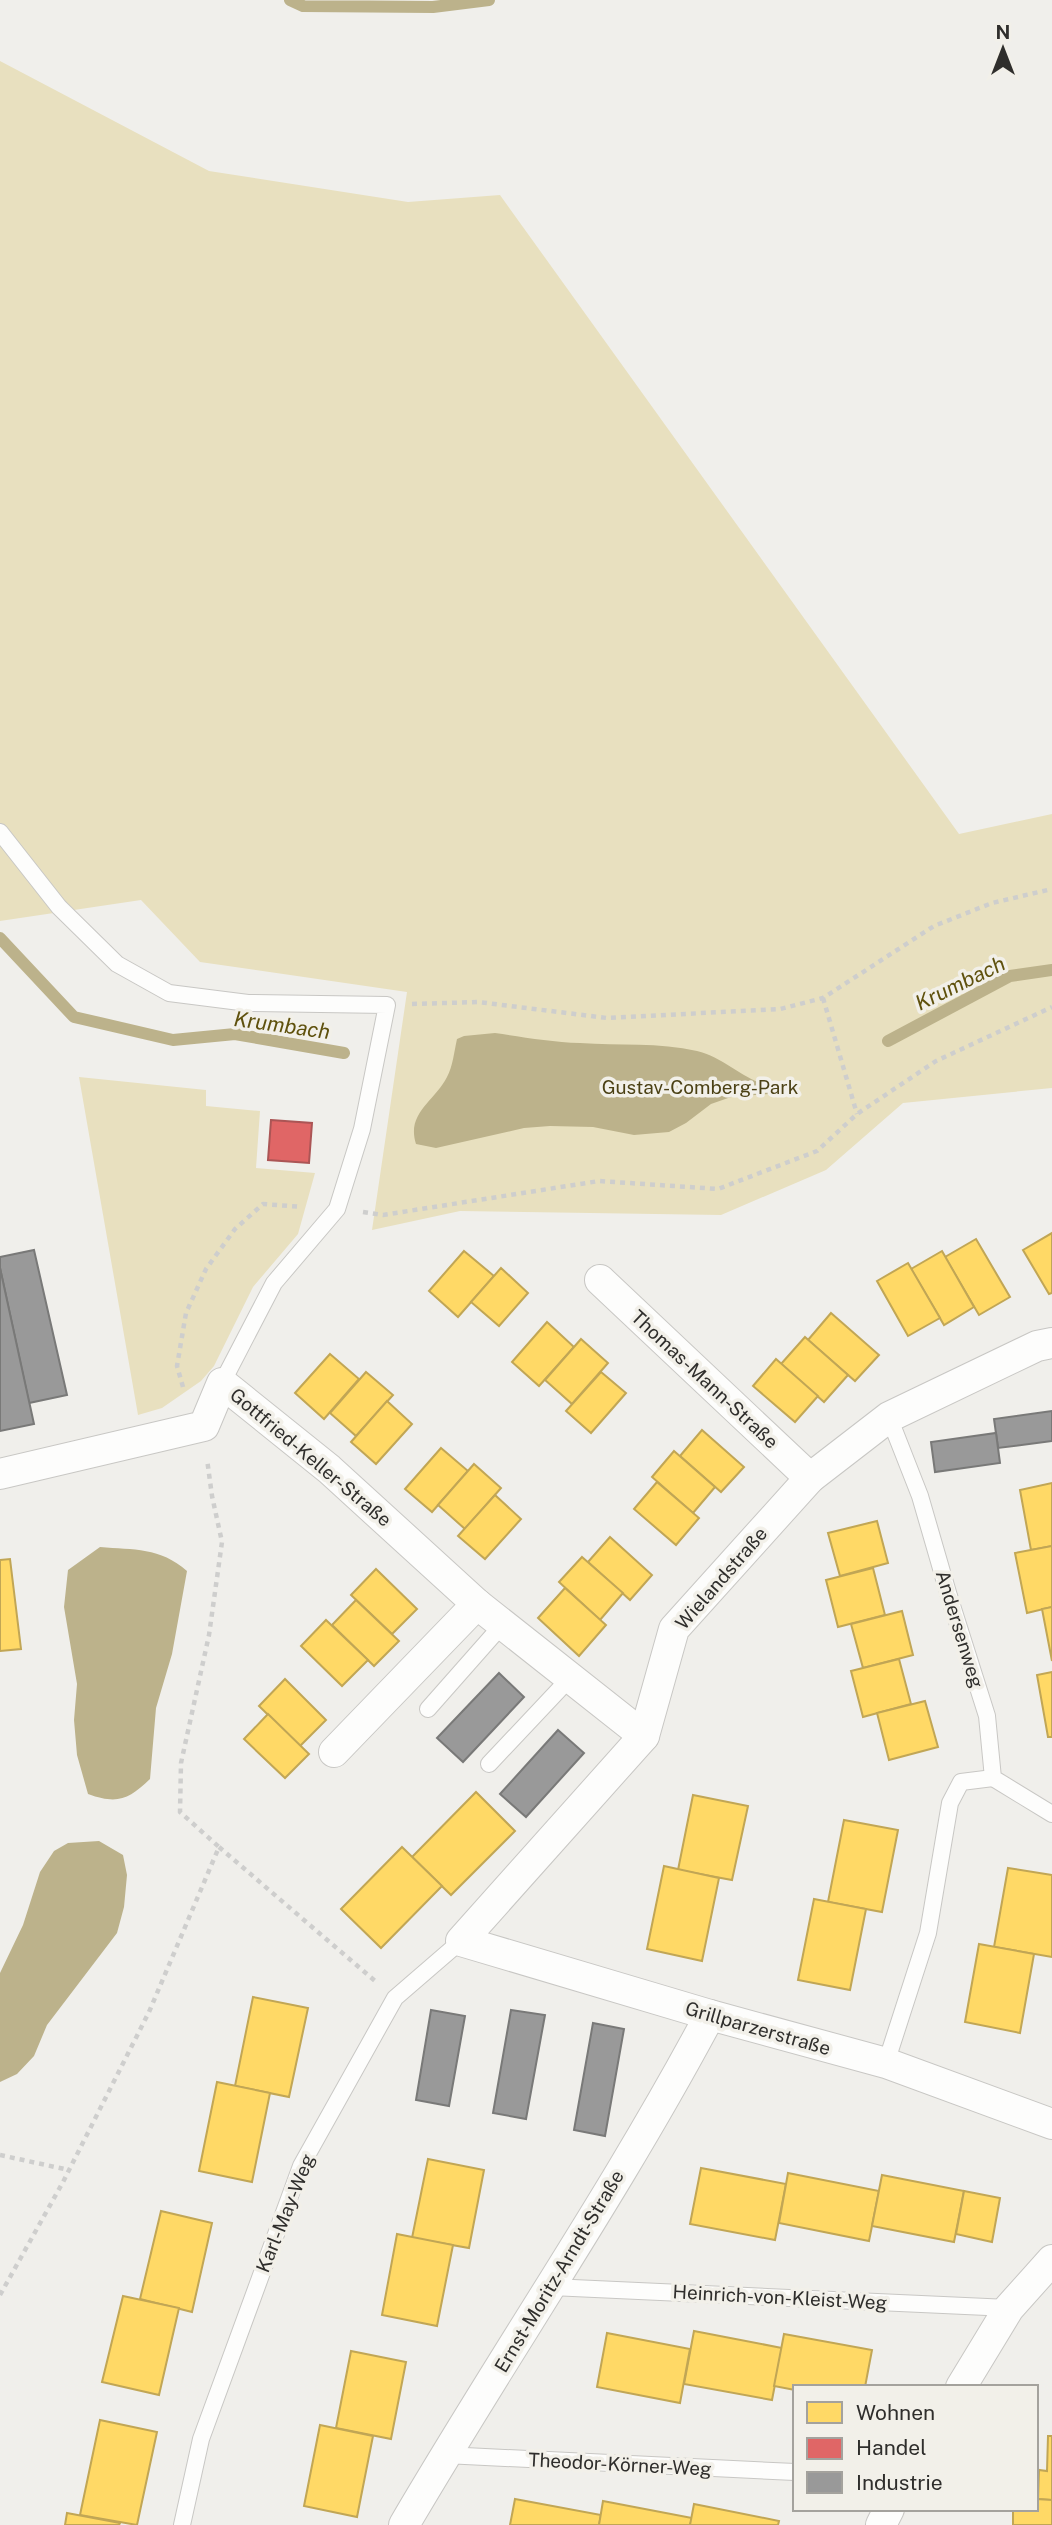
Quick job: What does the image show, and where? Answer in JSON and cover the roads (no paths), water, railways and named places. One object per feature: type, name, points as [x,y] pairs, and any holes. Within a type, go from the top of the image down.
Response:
[{"type":"street","name":"Thomas-Mann-Straße","points":[[600,1280],[810,1478]]},
{"type":"street","name":"Wielandstraße","points":[[461,1941],[644,1736],[674,1629],[810,1478],[889,1417],[1037,1346],[1052,1343]]},
{"type":"street","name":"Gottfried-Keller-Straße","points":[[12,1471],[204,1426],[222,1382],[329,1469],[477,1604],[644,1736]]},
{"type":"street","points":[[334,1752],[477,1604]]},
{"type":"street","name":"Grillparzerstraße","points":[[461,1941],[710,2015],[886,2063],[1052,2124]]},
{"type":"street","name":"Ernst-Moritz-Arndt-Straße","points":[[404,2525],[551,2287],[681,2069],[710,2015]]},
{"type":"street","points":[[962,2385],[1009,2308],[1052,2260]]},
{"type":"lane","points":[[0,832],[59,907],[117,964],[169,993],[248,1003],[387,1005],[362,1129],[337,1209],[275,1283],[222,1382]]},
{"type":"lane","name":"Andersenweg","points":[[889,1417],[920,1496],[988,1716],[993,1778]]},
{"type":"lane","points":[[428,1709],[503,1624]]},
{"type":"lane","points":[[489,1763],[570,1678]]},
{"type":"lane","points":[[886,2063],[928,1933],[950,1803],[961,1782],[993,1778],[1052,1814]]},
{"type":"lane","name":"Karl-May-Weg","points":[[182,2525],[201,2440],[301,2166],[395,1998],[461,1941]]},
{"type":"lane","name":"Heinrich-von-Kleist-Weg","points":[[551,2287],[1009,2308]]},
{"type":"lane","name":"Theodor-Körner-Weg","points":[[445,2455],[793,2472]]},
{"type":"waterway","points":[[290,0],[303,6],[433,7],[489,0]]},
{"type":"waterway","name":"Krumbach","points":[[0,938],[74,1017],[173,1040],[235,1034],[344,1053]]},
{"type":"waterway","name":"Krumbach","points":[[888,1041],[1010,976],[1052,970]]},
{"type":"park label","name":"Gustav-Comberg-Park","points":[[700,1087]]}]
